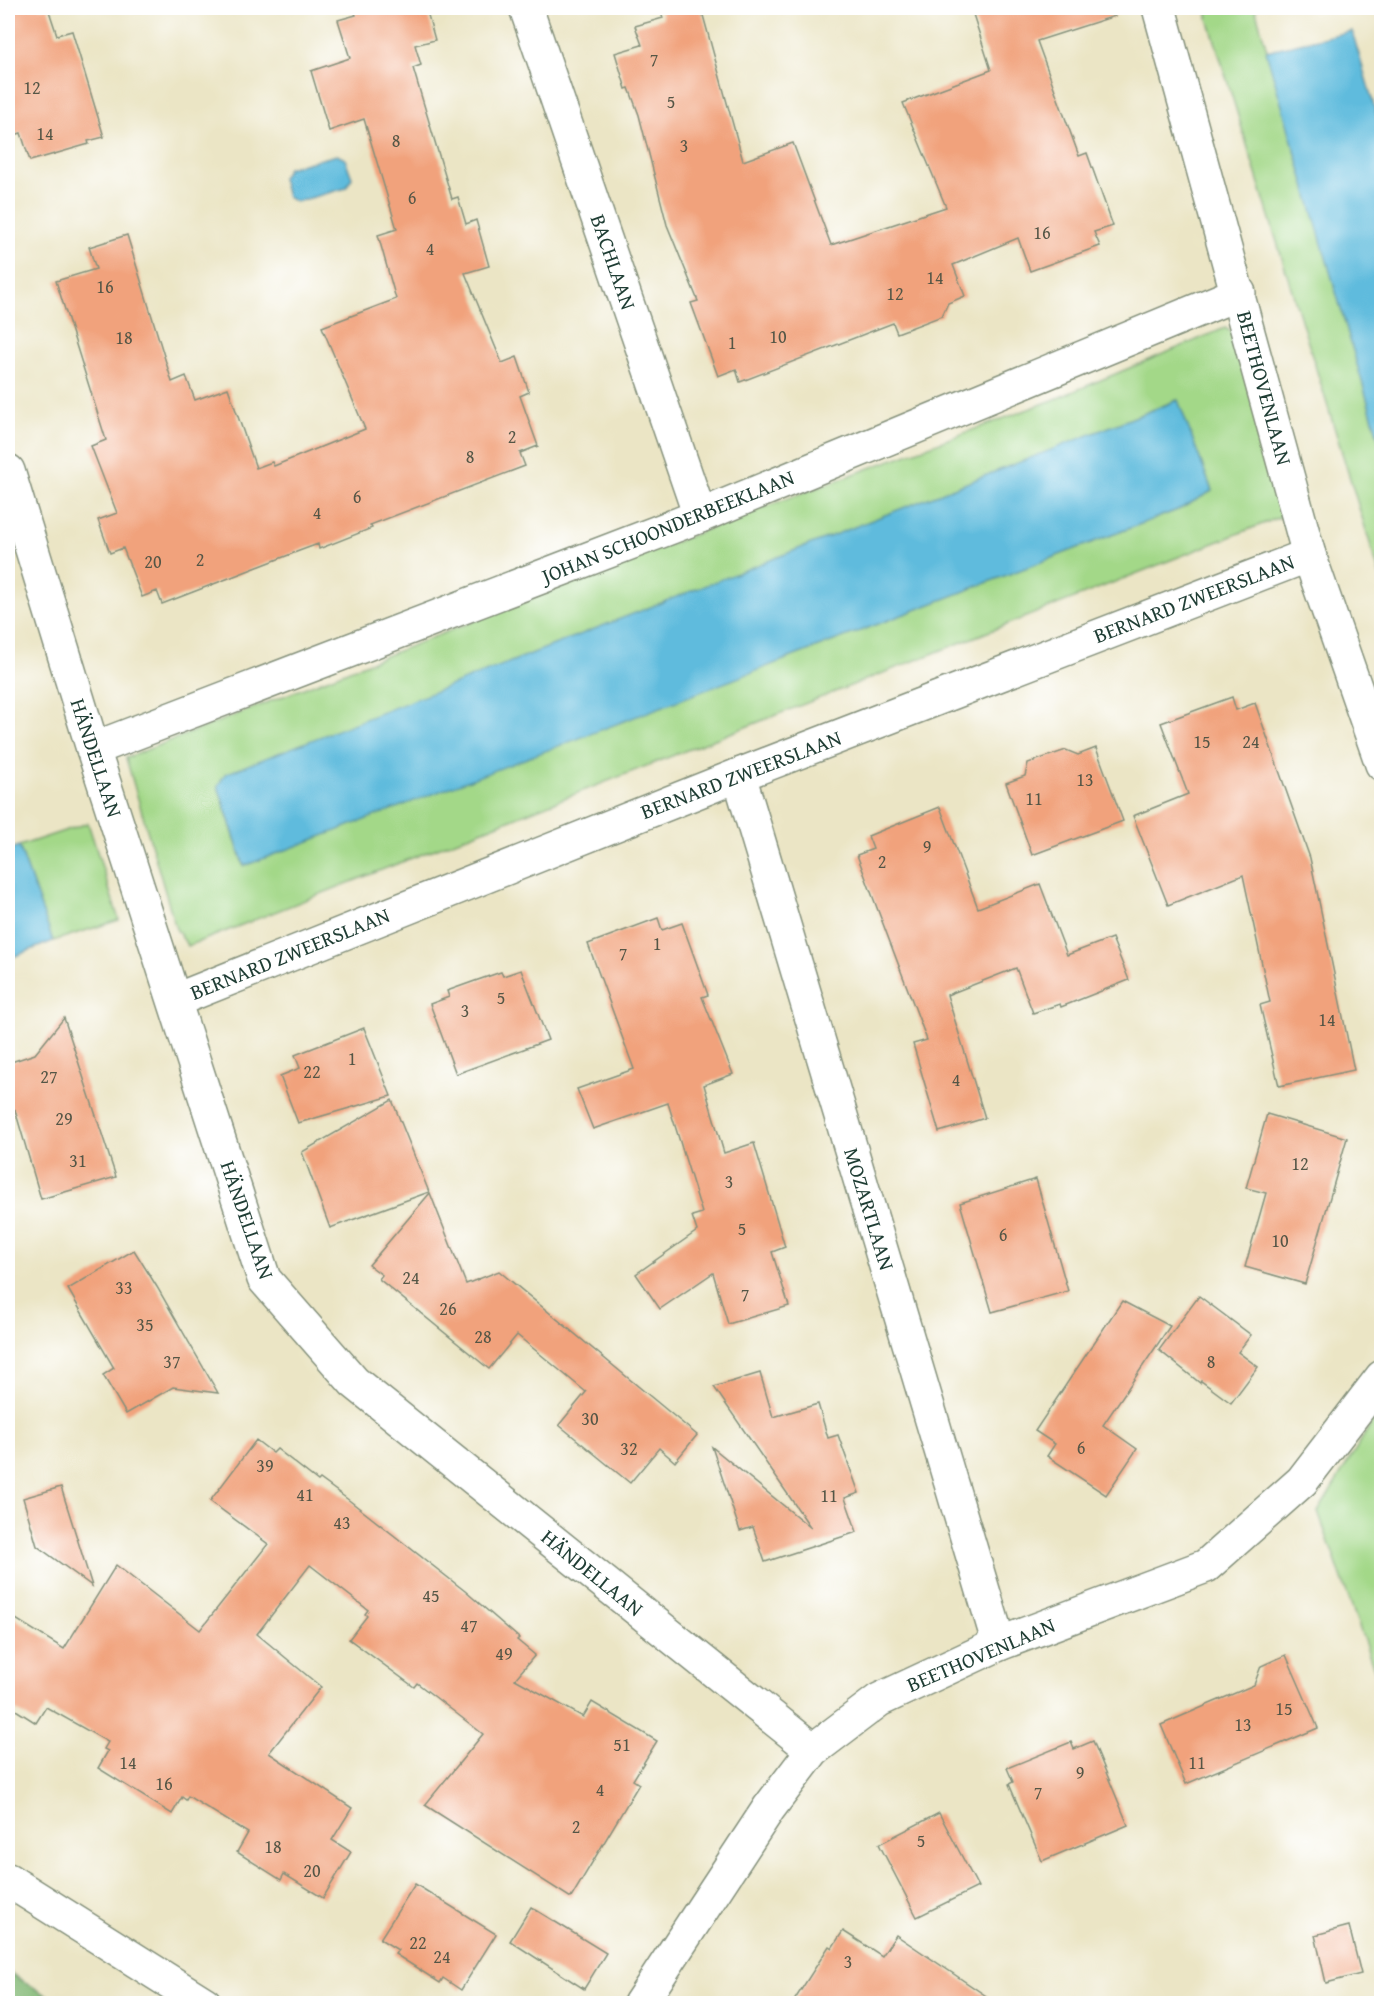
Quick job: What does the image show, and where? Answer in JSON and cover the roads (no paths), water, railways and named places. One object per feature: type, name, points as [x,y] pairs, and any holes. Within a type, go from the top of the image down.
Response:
[{"type":"street","name":"BACHLAAN","points":[[526,8],[700,516]]},
{"type":"street","name":"BEETHOVENLAAN","points":[[1159,8],[1309,555],[1382,764]]},
{"type":"street","name":"JOHAN SCHOONDERBEEKLAAN","points":[[93,749],[700,516],[1239,293]]},
{"type":"street","name":"HÄNDELLAAN","points":[[8,471],[93,749],[176,1000],[264,1280],[354,1382],[813,1750]]},
{"type":"street","name":"BERNARD ZWEERSLAAN","points":[[176,1000],[739,775],[1309,555]]},
{"type":"street","name":"MOZARTLAAN","points":[[739,775],[999,1644]]},
{"type":"street","name":"BEETHOVENLAAN","points":[[640,2004],[769,1808],[813,1750],[879,1700],[999,1644],[1206,1566],[1302,1481],[1382,1377]]},
{"type":"street","points":[[8,1880],[205,2004]]},
{"type":"water","points":[[1352,31],[1381,130],[1381,447],[1266,51]]},
{"type":"water","points":[[337,155],[345,159],[352,178],[346,188],[296,202],[287,197],[282,178],[288,168]]},
{"type":"water","points":[[1178,400],[1212,491],[1180,509],[244,866],[218,786],[225,774]]},
{"type":"water","points":[[19,846],[53,941],[8,959],[8,850]]}]
